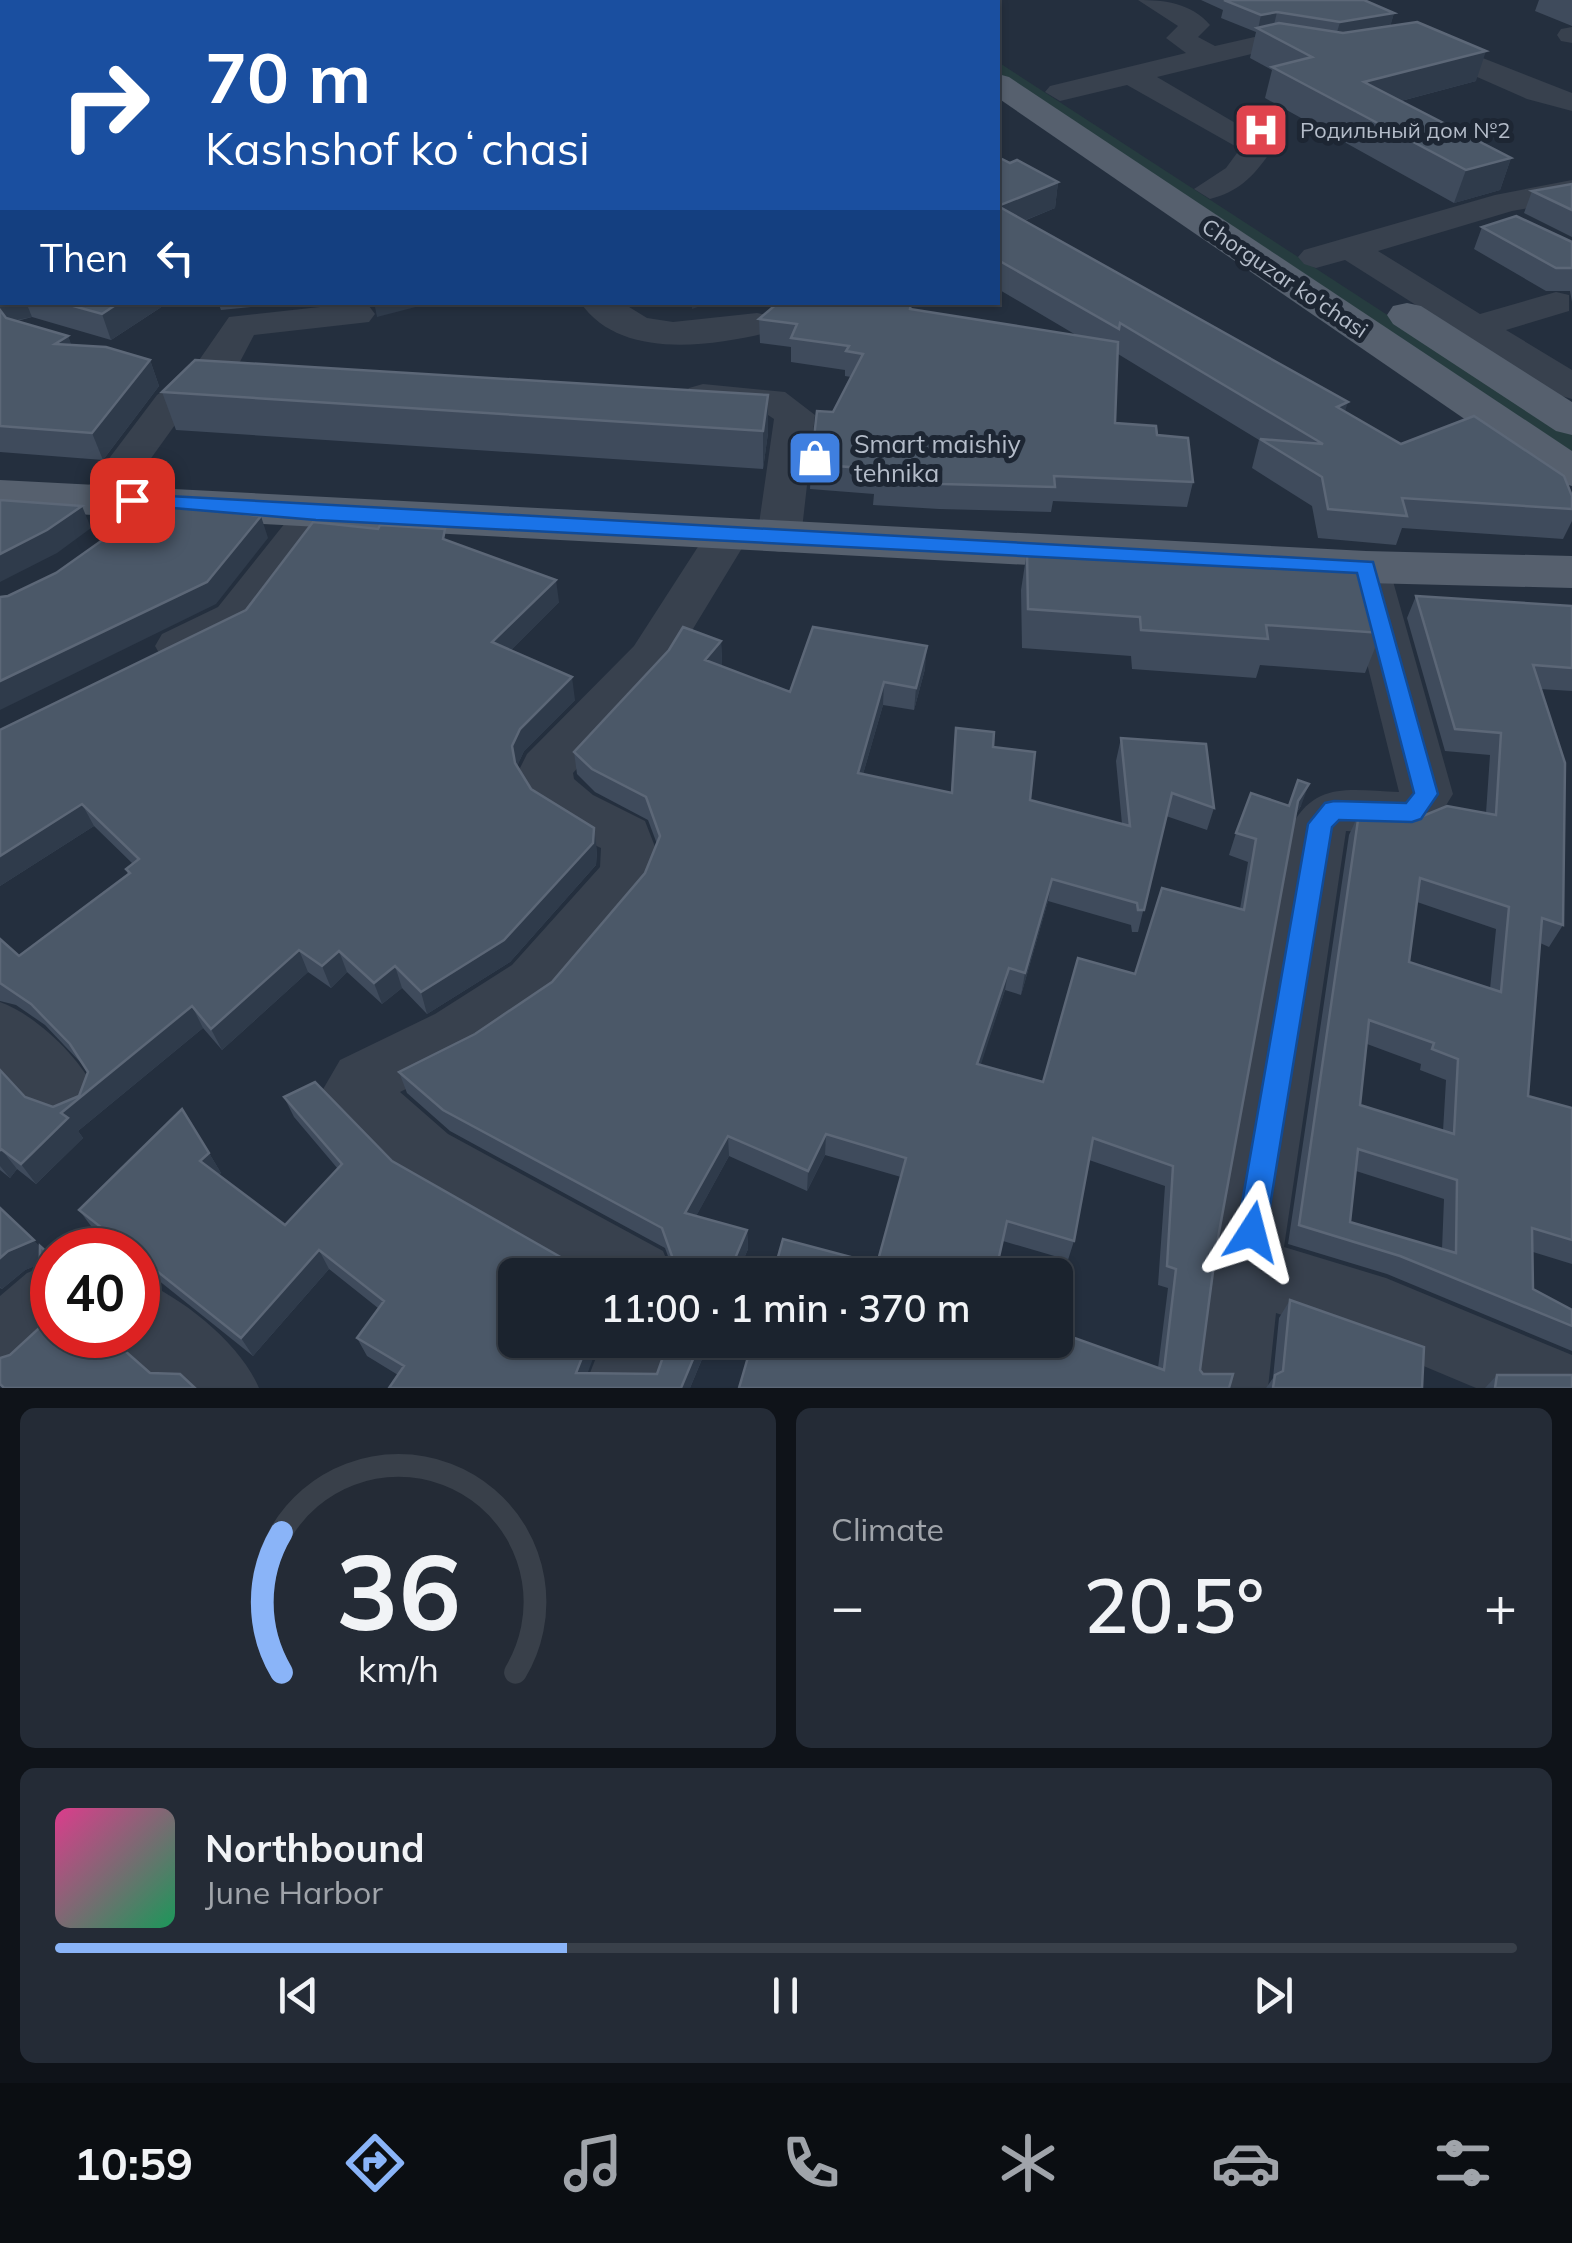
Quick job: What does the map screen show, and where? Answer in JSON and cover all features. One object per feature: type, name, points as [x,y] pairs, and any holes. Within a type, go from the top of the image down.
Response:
[{"type":"main road","name":"Chorguzar ko'chasi","points":[[1000,79],[1052,86],[1210,189],[1349,258],[1572,422]]},
{"type":"main road","name":"Chorguzar ko'chasi","points":[[1000,80],[1572,472]]},
{"type":"main road","points":[[0,495],[103,522],[162,501],[316,514],[1366,567],[1572,572]]},
{"type":"street","points":[[1150,0],[1196,25],[1180,38],[1210,56]]},
{"type":"street","points":[[1052,86],[1131,75],[1272,41],[1317,51],[1352,48]]},
{"type":"street","points":[[1387,43],[1420,41],[1537,94],[1572,102]]},
{"type":"street","points":[[1131,75],[1250,141],[1253,154],[1236,175],[1210,189]]},
{"type":"street","points":[[1349,258],[1518,197],[1572,190]]},
{"type":"street","points":[[1482,209],[1527,232]]},
{"type":"street","points":[[1349,258],[1455,246]]},
{"type":"street","points":[[1349,258],[1564,374]]},
{"type":"street","points":[[1441,306],[1515,283]]},
{"type":"street","points":[[1475,327],[1556,303]]},
{"type":"street","points":[[601,305],[619,324],[665,335],[757,324]]},
{"type":"street","points":[[103,522],[190,372],[242,325],[356,314]]},
{"type":"street","points":[[190,372],[254,369]]},
{"type":"street","points":[[608,1258],[425,1156],[354,1091],[362,1080],[457,1033],[533,983],[625,877],[631,857],[626,836],[552,795],[545,783],[546,768],[650,658],[754,536],[794,415],[772,400],[672,394]]},
{"type":"street","points":[[134,669],[234,618],[316,514]]},
{"type":"street","points":[[1231,1388],[1246,1269],[1320,824],[1334,810],[1412,813],[1426,794],[1366,567]]},
{"type":"street","points":[[0,1030],[66,1095]]},
{"type":"street","points":[[1246,1269],[1386,1314],[1563,1388]]},
{"type":"street","points":[[0,1343],[30,1317]]},
{"type":"street","points":[[160,1334],[222,1388]]},
{"type":"street","points":[[621,1388],[633,1358]]},
{"type":"green space","points":[[1000,63],[1572,435],[1572,460],[1000,79]]},
{"type":"building","points":[[1224,0],[1364,0],[1394,13],[1340,22],[1277,12],[1261,15]]},
{"type":"building","points":[[1417,22],[1486,51],[1364,82],[1511,158],[1466,170],[1272,67],[1312,57],[1257,28],[1279,23],[1343,33]]},
{"type":"building","points":[[1000,158],[1010,163],[1017,160],[1058,182],[1000,205]]},
{"type":"building","points":[[1572,184],[1572,210],[1532,191]]},
{"type":"building","points":[[1000,207],[1348,402],[1337,407],[1401,444],[1474,416],[1564,476],[1572,496],[1572,509],[1402,498],[1407,516],[1328,509],[1322,477],[1260,439],[1323,444],[1120,323],[1119,329],[1000,261]]},
{"type":"building","points":[[1516,216],[1572,242],[1572,268],[1556,268],[1482,227]]},
{"type":"building","points":[[70,305],[116,305],[102,314]]},
{"type":"building","points":[[775,305],[911,305],[910,309],[1118,342],[1115,423],[1156,426],[1157,435],[1188,438],[1193,482],[1054,476],[1055,487],[942,484],[874,480],[875,469],[811,464],[817,411],[833,412],[863,354],[846,351],[849,346],[791,338],[797,324],[759,319]]},
{"type":"building","points":[[0,310],[6,318],[68,336],[55,344],[106,347],[150,360],[92,433],[0,426]]},
{"type":"building","points":[[195,360],[768,395],[763,431],[162,392]]},
{"type":"building","points":[[0,500],[82,506],[47,530],[0,554]]},
{"type":"building","points":[[159,500],[215,503],[211,510],[261,516],[207,582],[0,681],[0,597],[56,573]]},
{"type":"building","points":[[313,522],[378,529],[380,525],[445,529],[443,539],[556,580],[492,642],[572,677],[520,729],[512,746],[515,763],[531,789],[594,828],[593,843],[504,940],[421,992],[395,966],[374,983],[339,951],[322,966],[299,950],[211,1029],[192,1006],[61,1113],[68,1118],[21,1164],[0,1151],[0,1070],[25,1097],[53,1107],[79,1096],[88,1072],[70,1044],[31,1004],[0,983],[0,939],[19,956],[130,873],[126,869],[139,859],[82,804],[0,856],[0,730],[246,610]]},
{"type":"building","points":[[1027,551],[1365,573],[1381,633],[1266,625],[1268,639],[1141,630],[1140,617],[1028,609]]},
{"type":"building","points":[[1416,596],[1572,606],[1572,668],[1533,665],[1565,763],[1563,925],[1542,918],[1528,1096],[1572,1108],[1572,1240],[1532,1228],[1533,1289],[1572,1310],[1572,1326],[1400,1256],[1299,1225],[1359,813],[1423,816],[1447,806],[1496,815],[1501,733],[1455,729]],"holes":[[[1420,878],[1509,907],[1501,992],[1409,962]],[[1369,1020],[1434,1043],[1432,1049],[1458,1059],[1454,1134],[1360,1105]],[[1358,1149],[1457,1180],[1456,1253],[1350,1222]]]},
{"type":"building","points":[[683,627],[721,641],[705,660],[790,692],[813,627],[927,646],[916,688],[884,682],[858,773],[952,793],[956,728],[994,732],[993,747],[1035,752],[1030,800],[1130,826],[1121,738],[1206,744],[1214,808],[1172,793],[1144,910],[1138,910],[1137,903],[1052,879],[1025,973],[1009,968],[977,1064],[1043,1082],[1078,958],[1135,974],[1162,888],[1244,910],[1256,839],[1236,833],[1251,793],[1289,806],[1298,780],[1309,784],[1298,801],[1216,1249],[1200,1370],[1203,1374],[1233,1374],[1229,1388],[739,1388],[748,1358],[1073,1358],[1073,1337],[1164,1370],[1176,1269],[1167,1266],[1173,1166],[1093,1138],[1074,1241],[1007,1221],[999,1258],[879,1258],[906,1158],[826,1134],[808,1171],[728,1136],[685,1213],[747,1230],[735,1258],[673,1258],[662,1228],[443,1110],[399,1072],[475,1034],[552,982],[645,873],[660,836],[646,797],[592,769],[574,752],[669,650]]},
{"type":"building","points":[[315,1082],[392,1161],[562,1258],[498,1258],[498,1358],[582,1358],[576,1373],[657,1374],[663,1358],[694,1358],[681,1388],[389,1388],[404,1366],[357,1338],[384,1301],[319,1250],[241,1338],[160,1274],[160,1228],[102,1228],[79,1210],[182,1109],[209,1153],[200,1161],[285,1225],[342,1164],[284,1097]]},
{"type":"building","points":[[0,1208],[30,1236],[30,1242],[0,1258]]},
{"type":"building","points":[[783,1239],[854,1258],[778,1258]]},
{"type":"building","points":[[1290,1300],[1424,1347],[1422,1388],[1273,1388],[1275,1375],[1283,1371]]},
{"type":"building","points":[[30,1337],[30,1358],[133,1358],[150,1373],[180,1374],[195,1388],[4,1388],[0,1384],[0,1358],[10,1355]]},
{"type":"building","points":[[1497,1375],[1572,1375],[1572,1388],[1495,1388]]},
{"type":"place","name":"Родильный дом №2","points":[[1261,130]]},
{"type":"place","name":"Smart maishiy tehnika","points":[[815,458]]},
{"type":"route","points":[[132,500],[316,514],[1366,567],[1426,794],[1412,813],[1334,810],[1320,824],[1252,1232]]}]
